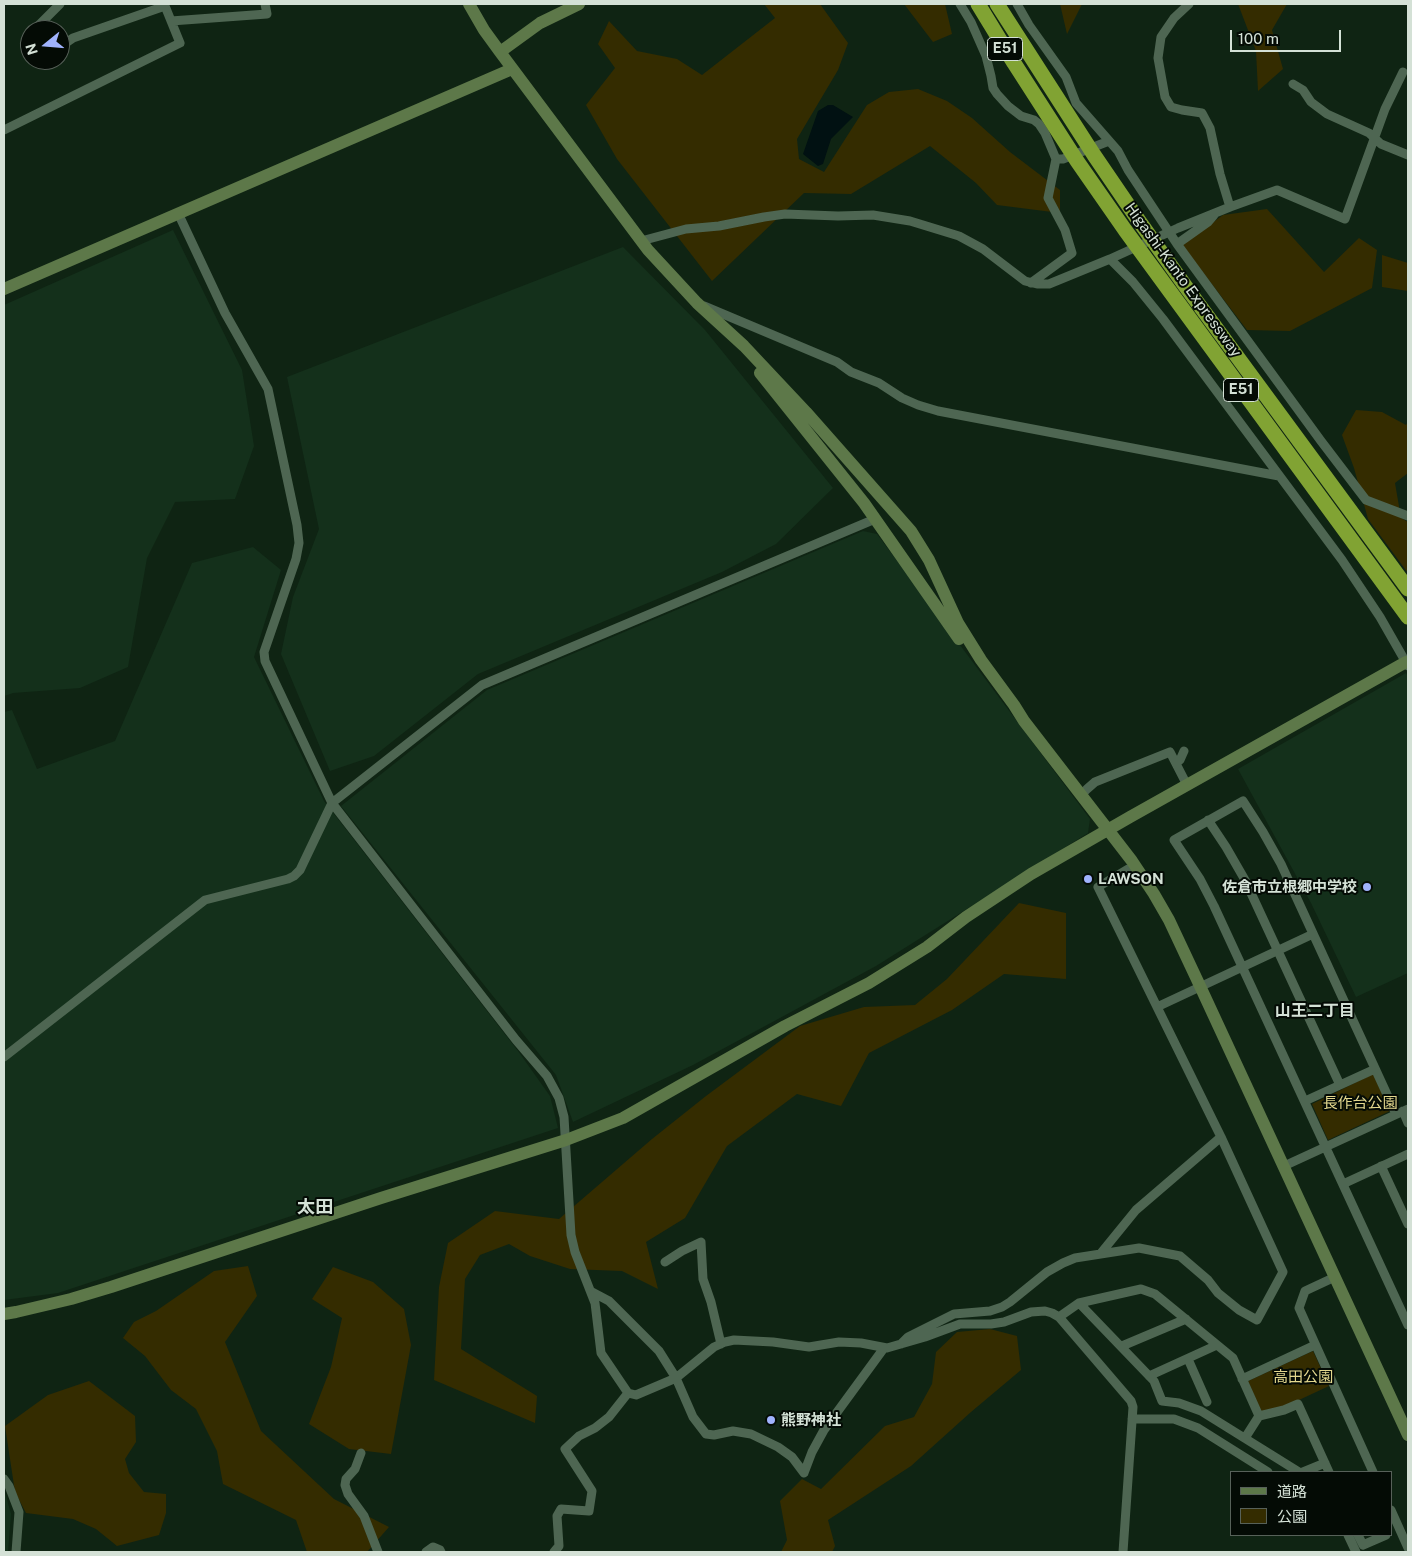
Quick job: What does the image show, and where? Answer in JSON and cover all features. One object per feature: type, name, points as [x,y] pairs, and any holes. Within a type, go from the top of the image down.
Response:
[{"type":"highway","name":"Higashi-Kanto Expressway","points":[[978,4],[1077,161],[1168,290],[1408,617]]},
{"type":"highway","name":"Higashi-Kanto Expressway","points":[[997,4],[1094,155],[1186,287],[1408,589]]},
{"type":"street","points":[[44,20],[60,4]]},
{"type":"street","points":[[171,21],[267,14],[265,4]]},
{"type":"street","points":[[470,4],[484,30],[500,52],[666,271],[744,346],[800,406],[910,531],[929,560],[958,623],[981,660],[1024,721],[1132,861],[1154,894],[1169,920],[1200,986],[1408,1435]]},
{"type":"street","points":[[500,52],[540,23],[579,4]]},
{"type":"street","points":[[960,4],[971,22],[986,56],[996,94],[1022,116],[1039,124],[1056,159],[1048,198],[1065,230],[1072,253],[1031,283]]},
{"type":"street","points":[[1016,4],[1028,25],[1066,78],[1076,103],[1118,151],[1128,170],[1177,244],[1366,500],[1408,516]]},
{"type":"street","points":[[1189,4],[1174,18],[1161,37],[1158,58],[1165,97],[1171,107],[1202,113],[1210,128],[1230,207]]},
{"type":"street","points":[[4,130],[180,43],[165,5],[70,40]]},
{"type":"street","points":[[4,289],[512,68]]},
{"type":"street","points":[[641,240],[686,229],[719,226],[785,214],[873,215],[910,222],[959,236],[983,249],[1025,281],[1049,284],[1178,228],[1277,190],[1345,219],[1385,108],[1403,72]]},
{"type":"street","points":[[1293,84],[1303,90],[1311,102],[1327,114],[1369,133],[1381,144],[1408,154]]},
{"type":"street","points":[[1056,159],[1063,159],[1110,141]]},
{"type":"street","points":[[178,213],[225,313],[268,389],[297,525],[299,543],[296,559],[264,652],[265,660],[332,803],[504,1024],[547,1076],[559,1098],[564,1117],[571,1235],[575,1252],[595,1303],[601,1353],[628,1393],[636,1395],[676,1378],[714,1347],[734,1340],[773,1342],[808,1347],[839,1342],[861,1343],[884,1348],[960,1324],[991,1324],[1004,1322],[1031,1312],[1045,1311],[1052,1313],[1059,1317],[1131,1401],[1133,1407],[1123,1552]]},
{"type":"street","points":[[1177,244],[1208,222],[1216,213]]},
{"type":"street","points":[[4,1314],[70,1299],[111,1287],[380,1198],[566,1140],[623,1118],[785,1026],[870,983],[927,947],[1000,894],[1107,830],[1407,663],[1380,616],[1342,560],[1163,319],[1133,282],[1110,259]]},
{"type":"street","points":[[697,302],[837,362],[851,372],[878,383],[902,398],[938,412],[1280,476]]},
{"type":"street","points":[[718,322],[875,519],[977,665],[1011,709],[1024,721]]},
{"type":"street","points":[[872,488],[877,506],[875,519]]},
{"type":"street","points":[[4,1057],[206,900],[294,876],[300,870],[332,803],[482,685],[875,519],[886,517],[898,518]]},
{"type":"street","points":[[1081,796],[1095,782],[1170,752],[1187,785]]},
{"type":"street","points":[[1176,763],[1184,752]]},
{"type":"street","points":[[1408,1123],[1375,1069],[1281,864],[1243,801],[1174,840],[1200,879],[1214,906],[1343,1184],[1404,1306],[1408,1324]]},
{"type":"street","points":[[1208,820],[1226,847],[1244,880],[1340,1085]]},
{"type":"street","points":[[901,1344],[908,1337],[954,1314],[990,1311],[1002,1307],[1046,1272],[1063,1262],[1101,1253],[1110,1254],[1139,1248],[1180,1256],[1208,1280],[1218,1293],[1257,1320],[1283,1272],[1221,1137],[1098,887],[1128,869]]},
{"type":"street","points":[[1157,1006],[1313,934]]},
{"type":"street","points":[[1305,1101],[1375,1069]]},
{"type":"street","points":[[1284,1166],[1402,1111]]},
{"type":"street","points":[[1101,1253],[1136,1210],[1221,1137]]},
{"type":"street","points":[[1343,1184],[1408,1154]]},
{"type":"street","points":[[1382,1166],[1408,1224]]},
{"type":"street","points":[[665,1262],[701,1242],[702,1279],[711,1302],[720,1344]]},
{"type":"street","points":[[1335,1277],[1305,1291],[1299,1308],[1373,1471]]},
{"type":"street","points":[[1059,1317],[1079,1304],[1141,1289],[1155,1294],[1233,1358],[1258,1416]]},
{"type":"street","points":[[592,1292],[609,1301],[659,1351],[676,1378],[693,1417],[706,1434],[714,1435],[733,1431],[751,1434],[778,1447],[792,1457],[804,1473],[812,1452],[824,1430],[884,1348]]},
{"type":"street","points":[[1079,1304],[1154,1381],[1162,1400],[1179,1403],[1201,1412],[1299,1471]]},
{"type":"street","points":[[1122,1346],[1186,1319]]},
{"type":"street","points":[[1149,1376],[1217,1345]]},
{"type":"street","points":[[1242,1379],[1316,1345]]},
{"type":"street","points":[[1188,1358],[1207,1402]]},
{"type":"street","points":[[554,1552],[559,1546],[557,1516],[561,1510],[589,1511],[592,1491],[565,1449],[580,1436],[595,1428],[609,1417],[628,1393]]},
{"type":"street","points":[[1244,1438],[1258,1416],[1284,1410],[1298,1404],[1329,1471]]},
{"type":"street","points":[[1132,1419],[1174,1419],[1198,1428],[1266,1471]]},
{"type":"street","points":[[361,1453],[355,1469],[346,1479],[346,1485],[348,1494],[364,1516],[378,1552]]},
{"type":"street","points":[[1304,1471],[1325,1463]]},
{"type":"street","points":[[4,1479],[9,1486],[19,1512],[16,1552]]},
{"type":"street","points":[[1392,1515],[1395,1530],[1408,1548]]},
{"type":"street","points":[[1348,1536],[1356,1552]]},
{"type":"street","points":[[1358,1536],[1363,1545],[1384,1536]]},
{"type":"street","points":[[426,1552],[433,1547],[441,1552]]},
{"type":"shaded area","points":[[828,105],[833,105],[853,117],[831,139],[823,164],[818,166],[803,154],[818,111]]},
{"type":"shaded area","points":[[173,230],[242,370],[254,446],[235,499],[175,502],[147,558],[128,667],[80,688],[13,693],[4,696],[4,305]]},
{"type":"shaded area","points":[[623,247],[705,330],[833,488],[776,544],[722,572],[478,674],[374,756],[330,771],[281,654],[293,597],[319,529],[287,377]]},
{"type":"shaded area","points":[[863,531],[877,534],[1090,819],[1088,833],[876,966],[693,1065],[573,1122],[556,1075],[341,806],[487,690]]},
{"type":"shaded area","points":[[253,547],[281,570],[254,657],[324,801],[518,1051],[550,1096],[558,1128],[58,1293],[4,1300],[4,712],[12,710],[37,769],[115,741],[192,563]]},
{"type":"shaded area","points":[[1406,673],[1408,677],[1408,973],[1356,997],[1311,903],[1238,769]]},
{"type":"shaded area","points":[[4,1489],[11,1514],[8,1552],[4,1552]]},
{"type":"green space","points":[[764,4],[820,4],[848,43],[838,70],[797,139],[799,159],[824,172],[867,105],[889,92],[918,89],[947,101],[972,118],[1010,152],[1060,190],[1060,213],[997,205],[976,183],[930,146],[851,194],[804,193],[712,281],[617,159],[586,105],[615,68],[598,44],[609,21],[637,51],[677,59],[702,75],[775,18]]},
{"type":"green space","points":[[904,4],[945,4],[952,34],[933,42]]},
{"type":"green space","points":[[1060,4],[1082,4],[1067,34]]},
{"type":"green space","points":[[1238,4],[1287,4],[1272,30],[1283,69],[1258,91],[1256,51]]},
{"type":"green space","points":[[1267,209],[1324,272],[1359,238],[1377,250],[1372,288],[1290,331],[1247,330],[1182,245],[1223,215]]},
{"type":"green space","points":[[1382,255],[1408,263],[1408,291],[1382,287]]},
{"type":"green space","points":[[1356,410],[1382,412],[1406,425],[1408,422],[1408,473],[1395,483],[1401,518],[1408,522],[1408,573],[1368,519],[1354,468],[1342,435]]},
{"type":"green space","points":[[1019,903],[1066,913],[1066,979],[1004,974],[952,1010],[869,1053],[841,1106],[797,1094],[727,1146],[685,1218],[646,1242],[658,1289],[622,1271],[570,1269],[530,1256],[509,1244],[480,1255],[465,1279],[461,1349],[537,1396],[535,1423],[434,1380],[439,1287],[448,1243],[495,1211],[559,1219],[652,1139],[800,1026],[864,1007],[915,1005],[947,979]]},
{"type":"green space","name":"長作台公園","points":[[1373,1074],[1390,1111],[1328,1140],[1312,1104]]},
{"type":"green space","points":[[248,1266],[257,1296],[225,1342],[261,1431],[334,1499],[389,1527],[367,1552],[307,1552],[296,1520],[223,1484],[217,1451],[196,1409],[171,1390],[145,1356],[123,1338],[134,1322],[156,1311],[214,1271]]},
{"type":"green space","points":[[333,1267],[373,1282],[404,1309],[411,1345],[391,1454],[349,1449],[309,1424],[331,1367],[342,1318],[312,1299]]},
{"type":"green space","points":[[990,1329],[1017,1336],[1021,1370],[911,1466],[828,1520],[835,1546],[832,1552],[781,1552],[787,1540],[780,1501],[802,1479],[821,1489],[885,1426],[914,1417],[932,1384],[936,1352],[957,1332]]},
{"type":"green space","name":"高田公園","points":[[1313,1351],[1329,1386],[1284,1407],[1263,1412],[1260,1410],[1248,1381]]},
{"type":"green space","points":[[89,1381],[135,1416],[136,1442],[125,1459],[129,1473],[144,1492],[166,1494],[166,1513],[159,1535],[117,1546],[96,1529],[73,1519],[26,1513],[15,1492],[5,1426],[48,1395]]},
{"type":"place","name":"LAWSON","points":[[1088,879]]},
{"type":"place","name":"佐倉市立根郷中学校","points":[[1367,887]]},
{"type":"place","name":"熊野神社","points":[[771,1420]]},
{"type":"district","name":"山王二丁目","points":[[1315,1011]]},
{"type":"district","name":"太田","points":[[315,1207]]}]
